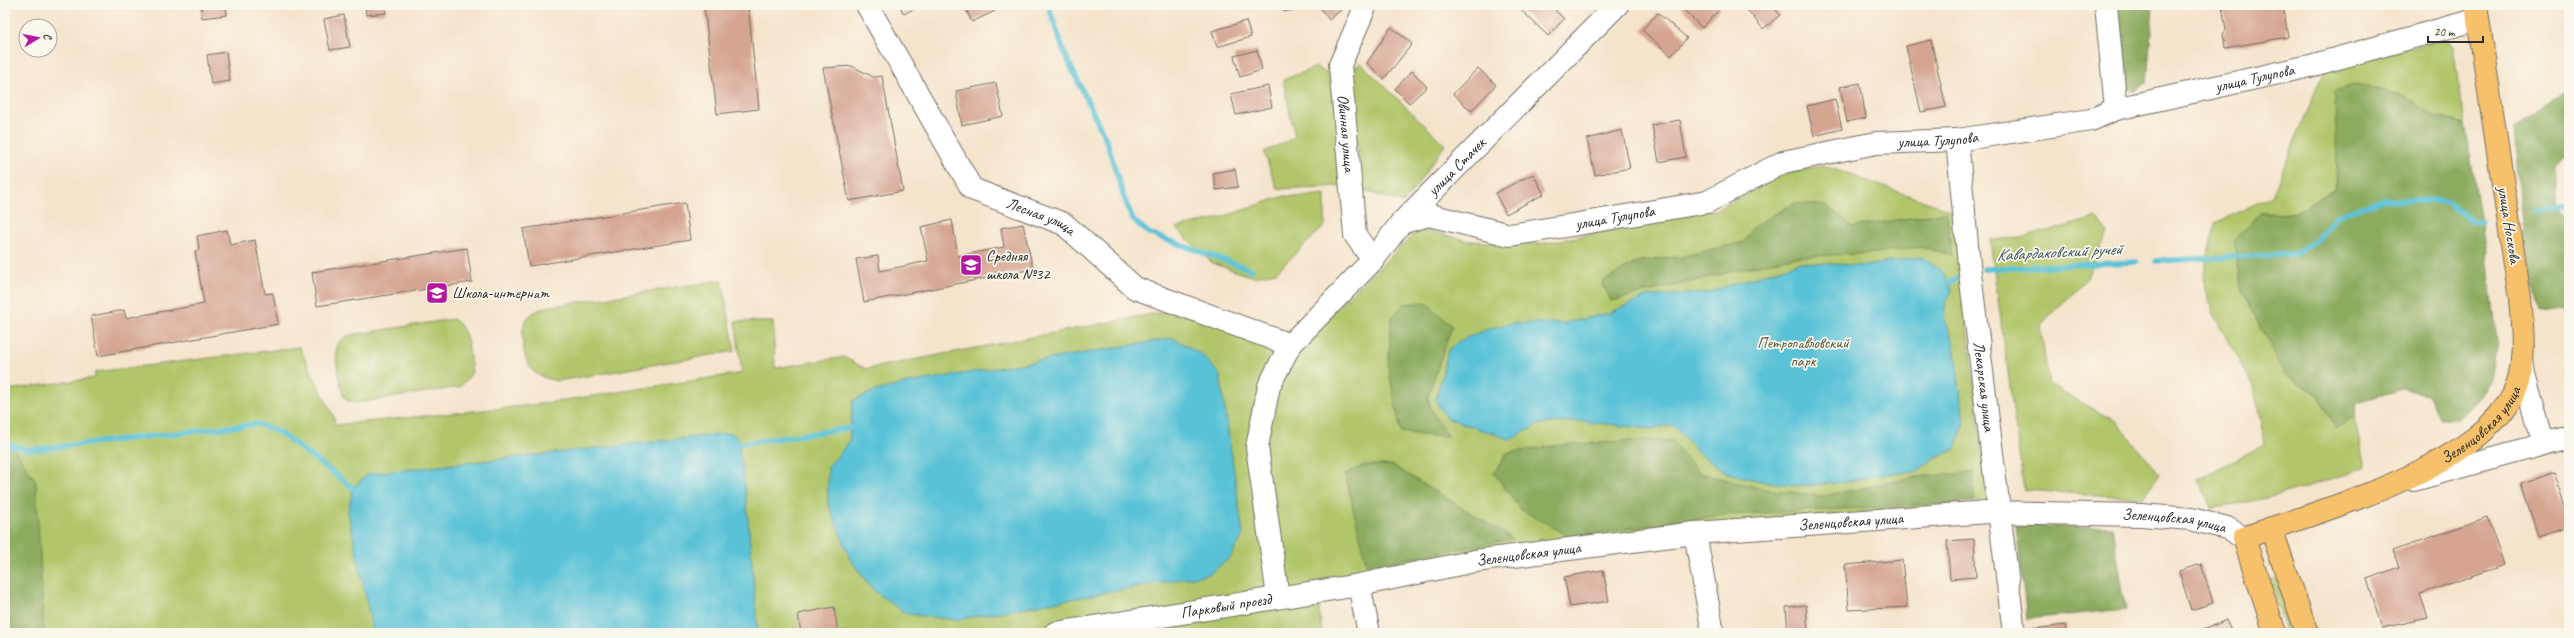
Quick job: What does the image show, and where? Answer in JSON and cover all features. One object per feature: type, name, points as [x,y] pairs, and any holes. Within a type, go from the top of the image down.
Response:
[{"type":"main road","name":"улица Носкова","points":[[2477,12],[2520,298],[2522,356]]},
{"type":"main road","name":"Зеленцовская улица","points":[[2244,538],[2370,492],[2428,468],[2480,435],[2508,405],[2518,382],[2522,356]]},
{"type":"main road","points":[[2271,528],[2307,633]]},
{"type":"main road","points":[[2244,538],[2275,633]]},
{"type":"street","name":"Лесная улица","points":[[867,5],[972,189],[1064,224],[1135,288],[1295,339]]},
{"type":"street","name":"Овинная улица","points":[[1366,5],[1340,65],[1356,235],[1373,260]]},
{"type":"street","name":"улица Стачек","points":[[1278,597],[1257,447],[1268,386],[1295,339],[1373,260],[1401,222],[1617,5]]},
{"type":"street","points":[[2106,5],[2116,109]]},
{"type":"street","name":"улица Тулупова","points":[[1401,222],[1430,215],[1462,221],[1492,232],[1517,234],[1707,202],[1783,162],[1876,143],[1957,140],[2091,120],[2116,109],[2310,66],[2477,12]]},
{"type":"street","name":"Лекарская улица","points":[[1957,140],[1970,273],[2014,633]]},
{"type":"street","name":"улица Носкова","points":[[2522,356],[2524,375],[2543,444]]},
{"type":"street","points":[[2480,435],[2488,459]]},
{"type":"street","name":"Зеленцовская улица","points":[[2370,492],[2569,437]]},
{"type":"street","name":"Зеленцовская улица","points":[[1324,589],[1359,585],[1475,561],[1695,533],[1988,512],[2141,515],[2191,519],[2227,528],[2244,538]]},
{"type":"street","points":[[1695,533],[1713,633]]},
{"type":"street","points":[[1359,585],[1369,633]]},
{"type":"street","name":"Парковый проезд","points":[[1055,633],[1324,589]]},
{"type":"green space","points":[[2116,5],[2153,5],[2147,83],[2134,92],[2122,86]]},
{"type":"green space","points":[[2443,39],[2449,41],[2453,47],[2465,124],[2435,117],[2402,94],[2337,172],[2334,190],[2294,214],[2260,213],[2285,375],[2319,395],[2336,427],[2354,418],[2365,467],[2290,492],[2231,505],[2211,507],[2198,479],[2265,444],[2254,388],[2213,314],[2203,278],[2215,223],[2272,196],[2325,68]]},
{"type":"green space","points":[[1361,63],[1445,145],[1404,203],[1362,190],[1350,71]]},
{"type":"green space","points":[[1317,67],[1335,80],[1344,186],[1277,189],[1264,152],[1295,137],[1283,80]]},
{"type":"green space","points":[[2357,84],[2402,94],[2435,117],[2465,124],[2489,271],[2497,341],[2491,380],[2483,394],[2459,419],[2440,419],[2428,394],[2403,389],[2356,402],[2354,418],[2336,428],[2319,395],[2285,375],[2241,288],[2234,240],[2260,213],[2294,214],[2334,190],[2337,172],[2335,91]]},
{"type":"green space","points":[[2569,90],[2569,152],[2555,168],[2555,210],[2569,219],[2569,308],[2540,312],[2524,244],[2514,130],[2563,92]]},
{"type":"green space","name":"Петропавловский парк","points":[[1822,165],[1953,211],[1988,500],[1629,536],[1333,577],[1318,603],[1322,633],[5,633],[5,390],[95,378],[95,372],[299,347],[334,417],[335,425],[533,405],[742,373],[735,321],[773,322],[775,368],[844,357],[866,369],[1168,311],[1308,334],[1420,229],[1469,241],[1540,244],[1718,209],[1780,176]]},
{"type":"green space","points":[[1325,194],[1325,226],[1276,272],[1253,277],[1212,263],[1176,228],[1213,220],[1285,196],[1301,197]]},
{"type":"green space","points":[[1795,203],[1827,206],[1853,227],[1947,212],[1952,255],[1921,247],[1874,253],[1792,257],[1611,301],[1602,282],[1639,261],[1685,256],[1744,242],[1754,226]]},
{"type":"green space","points":[[2097,218],[2108,233],[2086,279],[2040,326],[2049,385],[2116,421],[2159,474],[2143,498],[2024,490],[1990,240],[2021,238]]},
{"type":"green space","points":[[722,280],[735,351],[557,381],[544,378],[535,373],[527,361],[523,347],[523,332],[526,320],[530,315],[546,307]]},
{"type":"green space","points":[[1425,302],[1452,326],[1428,396],[1430,408],[1448,436],[1431,436],[1401,432],[1388,367],[1392,317],[1404,304]]},
{"type":"green space","points":[[453,319],[459,323],[466,336],[472,373],[460,387],[356,403],[345,398],[339,377],[336,353],[338,343],[342,339],[350,335]]},
{"type":"green space","points":[[5,435],[36,482],[44,633],[5,633]]},
{"type":"green space","points":[[1646,440],[1672,441],[1699,473],[1763,489],[1823,496],[1916,477],[1974,472],[1974,502],[1725,515],[1570,537],[1520,509],[1494,473],[1507,453],[1560,445]]},
{"type":"green space","points":[[1364,465],[1392,465],[1513,539],[1367,566],[1345,474]]},
{"type":"green space","points":[[2016,526],[2112,527],[2126,609],[2027,619]]},
{"type":"green space","points":[[2276,578],[2295,633],[2287,633],[2269,580]]},
{"type":"water","points":[[1921,257],[1945,275],[1952,291],[1946,301],[1944,317],[1954,344],[1964,422],[1956,449],[1936,457],[1916,472],[1881,474],[1845,482],[1801,486],[1760,481],[1728,473],[1701,455],[1673,425],[1650,429],[1580,421],[1540,424],[1510,439],[1446,418],[1436,400],[1448,350],[1459,341],[1490,328],[1513,323],[1565,323],[1609,313],[1649,296],[1706,293],[1801,262],[1865,266]]},
{"type":"water","points":[[1173,338],[1201,354],[1220,375],[1243,535],[1230,558],[1209,574],[955,620],[907,614],[874,591],[850,559],[828,503],[828,467],[849,442],[853,401],[875,391],[908,383]]},
{"type":"water","points":[[730,433],[735,435],[738,440],[746,497],[758,633],[373,633],[348,512],[353,488],[368,474]]},
{"type":"building","points":[[201,5],[226,5],[227,15],[202,18]]},
{"type":"building","points":[[365,5],[385,5],[386,13],[366,15]]},
{"type":"building","points":[[704,5],[748,5],[759,109],[717,114]]},
{"type":"building","points":[[899,5],[921,5],[904,14]]},
{"type":"building","points":[[964,5],[992,5],[995,11],[972,22]]},
{"type":"building","points":[[1282,5],[1292,5],[1293,10],[1284,12]]},
{"type":"building","points":[[1318,5],[1347,5],[1329,20]]},
{"type":"building","points":[[1524,5],[1550,5],[1564,19],[1548,36],[1520,9]]},
{"type":"building","points":[[1679,5],[1715,5],[1720,9],[1702,28]]},
{"type":"building","points":[[1748,5],[1772,5],[1780,15],[1763,29],[1745,7]]},
{"type":"building","points":[[2222,5],[2283,5],[2288,37],[2225,48],[2223,34],[2226,30]]},
{"type":"building","points":[[1658,13],[1687,38],[1671,56],[1642,30]]},
{"type":"building","points":[[344,15],[350,47],[330,50],[324,19]]},
{"type":"building","points":[[1246,21],[1251,37],[1217,47],[1212,31]]},
{"type":"building","points":[[1391,27],[1412,44],[1384,79],[1367,63]]},
{"type":"building","points":[[1931,40],[1946,107],[1921,112],[1906,46]]},
{"type":"building","points":[[1257,50],[1262,70],[1240,77],[1234,56]]},
{"type":"building","points":[[226,52],[230,81],[211,84],[207,55]]},
{"type":"building","points":[[852,66],[873,77],[882,76],[903,191],[849,201],[823,68]]},
{"type":"building","points":[[1478,68],[1496,85],[1471,111],[1453,94]]},
{"type":"building","points":[[1412,71],[1427,87],[1409,103],[1395,89]]},
{"type":"building","points":[[996,83],[1003,116],[962,125],[956,91]]},
{"type":"building","points":[[1860,83],[1866,118],[1847,122],[1840,87]]},
{"type":"building","points":[[1268,86],[1272,107],[1236,115],[1231,94]]},
{"type":"building","points":[[1835,99],[1842,129],[1814,136],[1807,106]]},
{"type":"building","points":[[1680,120],[1686,157],[1659,162],[1652,125]]},
{"type":"building","points":[[1622,130],[1630,168],[1595,175],[1587,139]]},
{"type":"building","points":[[1235,169],[1238,187],[1216,190],[1213,173]]},
{"type":"building","points":[[1533,174],[1544,194],[1506,214],[1495,193]]},
{"type":"building","points":[[685,203],[690,240],[529,266],[523,229]]},
{"type":"building","name":"Средняя школа №32","points":[[952,220],[958,256],[1004,247],[1001,228],[1023,224],[1033,269],[864,302],[856,259],[878,256],[880,271],[928,261],[921,227]]},
{"type":"building","points":[[227,230],[230,245],[255,240],[265,294],[273,293],[278,324],[98,356],[91,316],[124,310],[126,318],[204,304],[195,251],[199,250],[197,236]]},
{"type":"building","points":[[467,248],[472,282],[317,306],[312,272]]},
{"type":"building","points":[[2569,370],[2569,388],[2568,388],[2565,372]]},
{"type":"building","points":[[2554,472],[2569,516],[2569,526],[2538,536],[2521,483]]},
{"type":"building","points":[[2487,517],[2504,565],[2420,594],[2428,618],[2382,628],[2367,579],[2399,567],[2393,551]]},
{"type":"building","points":[[1974,539],[1976,577],[1950,579],[1947,541]]},
{"type":"building","points":[[1902,560],[1907,607],[1849,610],[1845,565]]},
{"type":"building","points":[[2201,564],[2213,603],[2191,610],[2179,571]]},
{"type":"building","points":[[1603,570],[1609,601],[1570,607],[1564,577]]},
{"type":"building","points":[[1806,605],[1808,633],[1788,633],[1786,607]]},
{"type":"building","points":[[834,607],[838,633],[801,633],[798,614]]},
{"type":"building","points":[[2226,620],[2232,633],[2197,633]]},
{"type":"building","points":[[2065,625],[2066,633],[2026,633],[2025,630]]},
{"type":"waterway","points":[[1048,5],[1064,52],[1107,142],[1124,198],[1133,220],[1150,234],[1252,270]]},
{"type":"waterway","name":"Кавардаковский ручей","points":[[2156,261],[2293,254],[2317,241],[2336,216],[2383,200],[2447,202],[2473,222],[2481,221]]},
{"type":"waterway","name":"Кавардаковский ручей","points":[[2535,213],[2569,208]]},
{"type":"waterway","name":"Кавардаковский ручей","points":[[1984,269],[2136,262]]},
{"type":"waterway","name":"Кавардаковский ручей","points":[[1950,282],[1956,279]]},
{"type":"waterway","points":[[5,444],[30,450],[257,424],[279,432],[353,488]]},
{"type":"waterway","points":[[738,444],[850,428]]},
{"type":"place","name":"Средняя школа №32","points":[[971,265]]},
{"type":"place","name":"Школа-интернат","points":[[437,293]]}]
